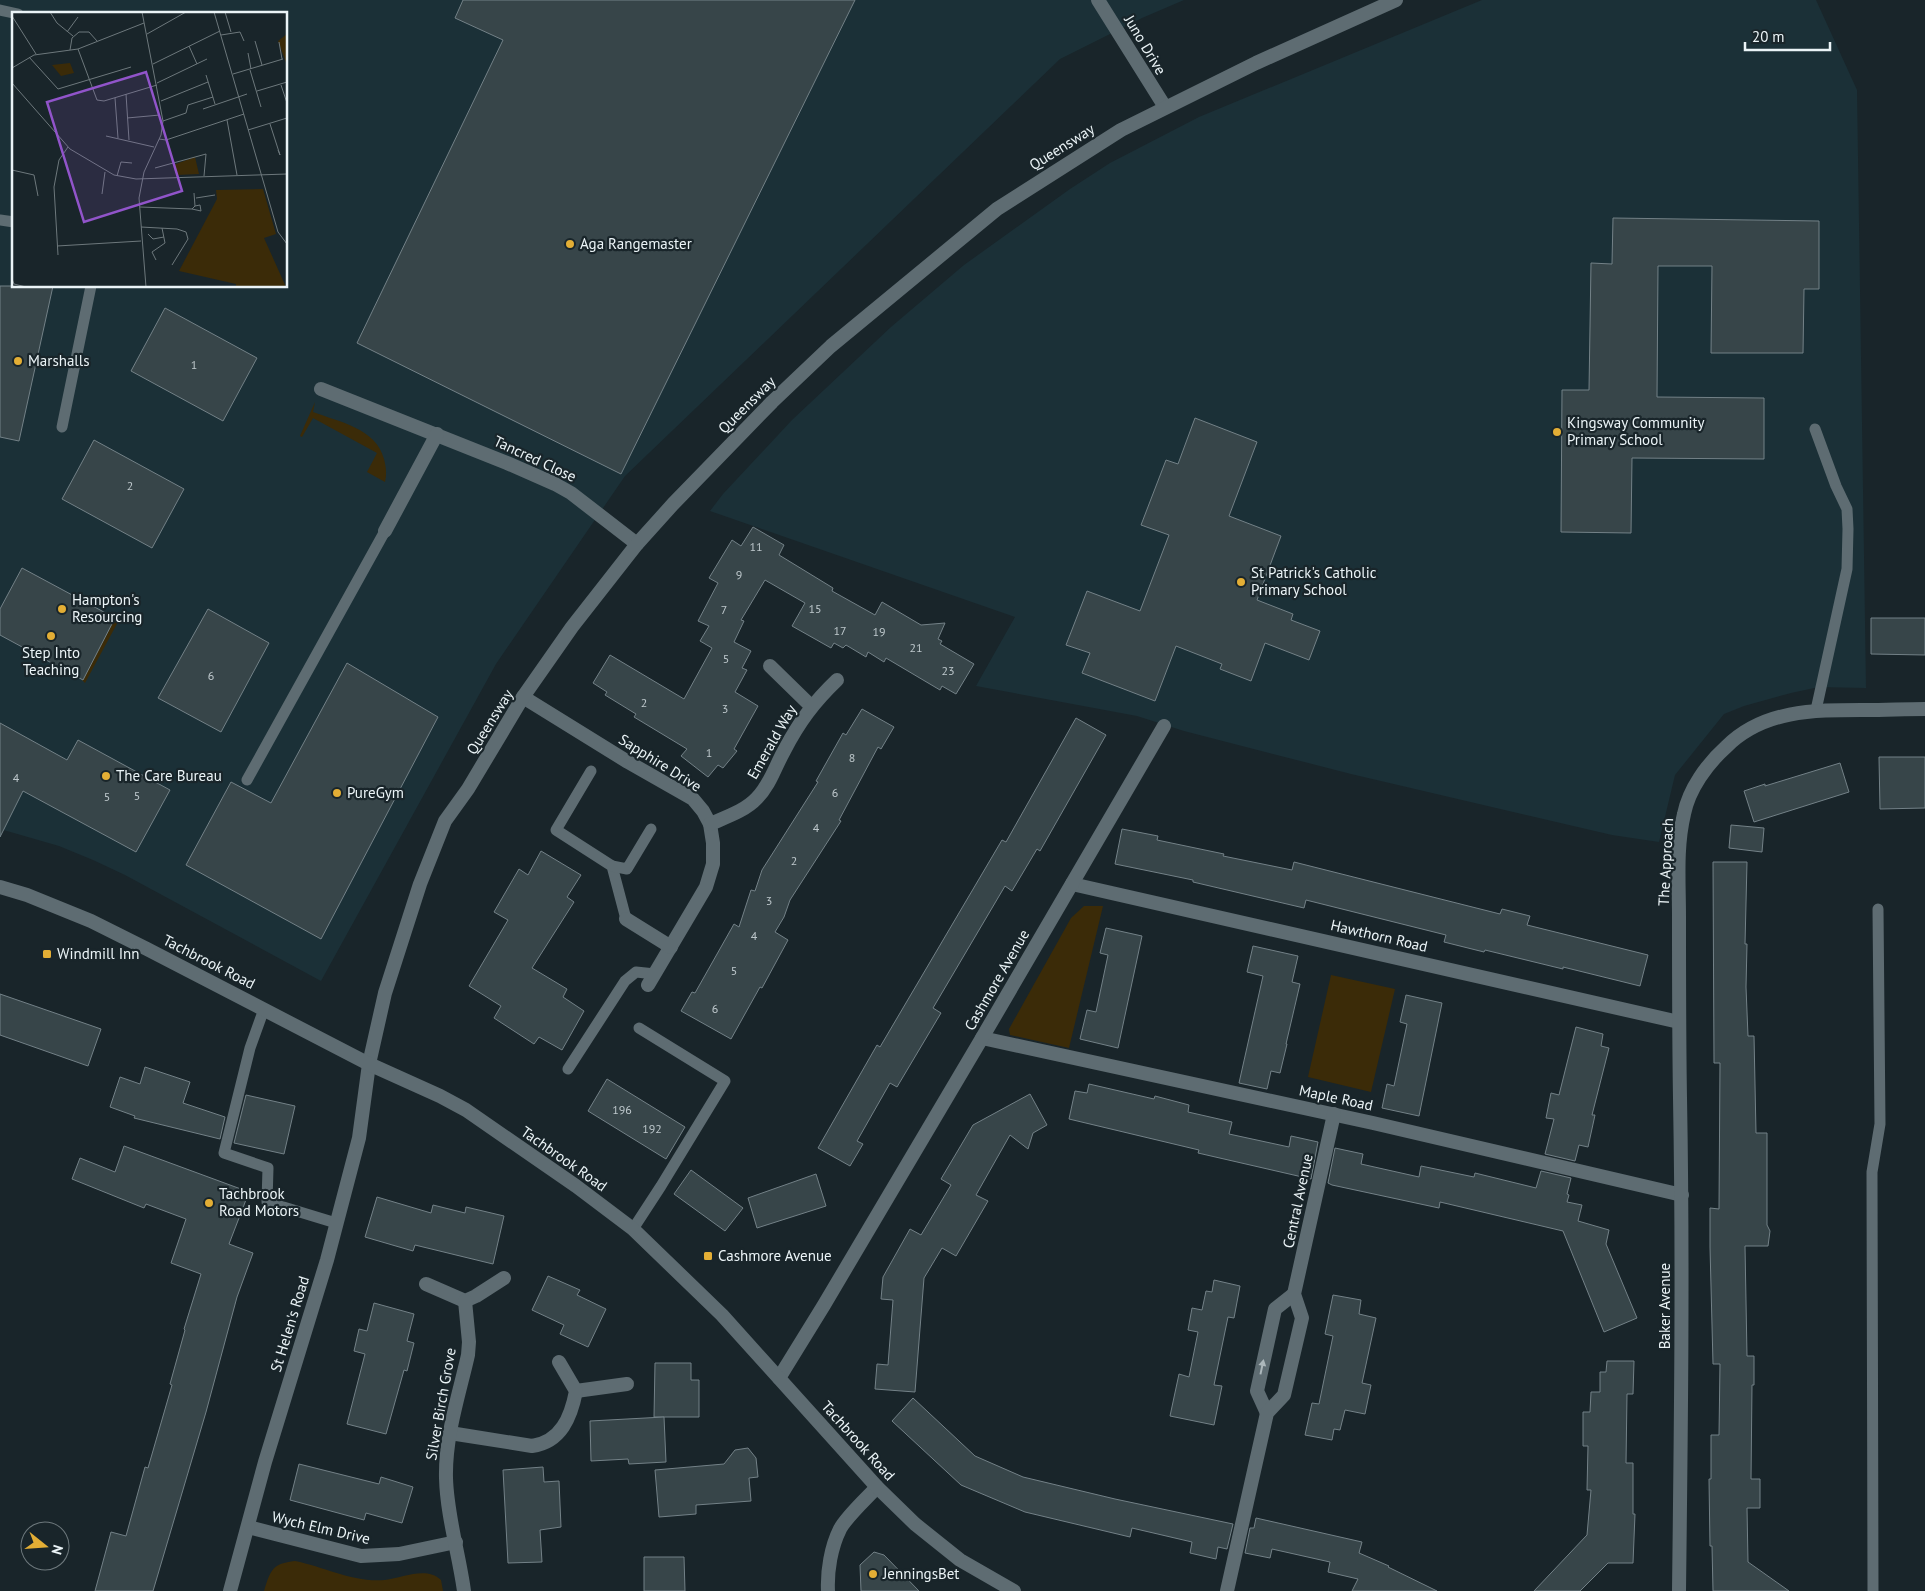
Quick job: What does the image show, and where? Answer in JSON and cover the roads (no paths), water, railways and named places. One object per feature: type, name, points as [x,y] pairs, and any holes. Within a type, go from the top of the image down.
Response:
[{"type":"street","name":"Juno Drive","points":[[1098,0],[1165,107]]},
{"type":"street","name":"Queensway","points":[[368,1064],[390,972],[436,840],[445,820],[468,789],[523,698],[576,621],[637,544],[673,504],[772,402],[830,346],[916,274],[1005,204],[1092,147],[1165,107],[1396,0]]},
{"type":"street","name":"Tancred Close","points":[[320,389],[513,465],[571,493],[637,544]]},
{"type":"street","points":[[386,531],[437,434]]},
{"type":"street","name":"Emerald Way","points":[[770,666],[811,706]]},
{"type":"street","name":"Emerald Way","points":[[710,824],[744,808],[756,799],[767,786],[787,745],[811,706],[837,680]]},
{"type":"street","name":"Sapphire Drive","points":[[523,698],[693,800],[704,811],[710,824],[713,842],[713,864],[706,887],[651,980]]},
{"type":"street","name":"The Approach","points":[[1679,1022],[1680,843],[1684,813],[1694,788],[1710,765],[1725,747],[1742,733],[1764,721],[1786,714],[1816,710],[1925,709]]},
{"type":"street","name":"Cashmore Avenue","points":[[778,1378],[820,1312],[1164,726]]},
{"type":"street","name":"Hawthorn Road","points":[[1072,884],[1679,1022]]},
{"type":"street","name":"Tachbrook Road","points":[[0,887],[27,895],[91,922],[264,1009],[368,1064],[440,1096],[466,1110],[571,1182],[633,1229],[722,1315],[877,1487],[922,1530],[960,1560],[1014,1591]]},
{"type":"street","points":[[626,919],[671,947]]},
{"type":"street","name":"Baker Avenue","points":[[1679,1022],[1682,1195],[1679,1591]]},
{"type":"street","name":"Maple Road","points":[[982,1038],[1334,1114],[1682,1195]]},
{"type":"street","name":"St Helen's Road","points":[[230,1591],[265,1462],[306,1330],[359,1138],[368,1064]]},
{"type":"street","name":"Central Avenue","points":[[1294,1294],[1334,1114]]},
{"type":"street","points":[[426,1284],[464,1301],[476,1296],[504,1278]]},
{"type":"street","points":[[1227,1591],[1267,1413],[1284,1395],[1300,1328],[1302,1318],[1294,1294],[1275,1310],[1257,1391],[1267,1413]]},
{"type":"street","name":"Silver Birch Grove","points":[[456,1542],[446,1481],[450,1434],[468,1355],[469,1342],[464,1301]]},
{"type":"street","points":[[450,1434],[520,1445],[541,1445],[552,1439],[565,1426],[573,1409],[576,1391],[559,1362]]},
{"type":"street","points":[[576,1391],[628,1384]]},
{"type":"street","points":[[828,1591],[834,1542],[841,1528],[877,1487]]},
{"type":"street","name":"Wych Elm Drive","points":[[248,1527],[361,1556],[399,1554],[456,1542]]},
{"type":"street","points":[[456,1542],[464,1591]]},
{"type":"lane","points":[[62,427],[91,288]]},
{"type":"lane","points":[[1815,429],[1836,486],[1847,509],[1848,529],[1847,569],[1816,710]]},
{"type":"lane","points":[[247,780],[386,531]]},
{"type":"lane","points":[[591,770],[556,830],[612,866],[627,869],[651,828]]},
{"type":"lane","points":[[612,866],[626,919]]},
{"type":"lane","points":[[1873,1591],[1872,1172],[1880,1124],[1878,909]]},
{"type":"lane","points":[[568,1069],[624,981],[636,972],[651,980]]},
{"type":"lane","points":[[264,1009],[250,1048],[224,1153],[268,1168],[267,1202],[336,1222]]},
{"type":"lane","points":[[633,1229],[725,1081],[639,1028]]},
{"type":"place","name":"Aga Rangemaster","points":[[570,244]]},
{"type":"place","name":"Marshalls","points":[[18,361]]},
{"type":"place","name":"Kingsway Community Primary School","points":[[1557,432]]},
{"type":"place","name":"St Patrick's Catholic Primary School","points":[[1241,582]]},
{"type":"place","name":"Hampton's Resourcing","points":[[62,609]]},
{"type":"place","name":"Step Into Teaching","points":[[51,636]]},
{"type":"place","name":"The Care Bureau","points":[[106,776]]},
{"type":"place","name":"PureGym","points":[[337,793]]},
{"type":"place","name":"Windmill Inn","points":[[47,954]]},
{"type":"place","name":"Tachbrook Road Motors","points":[[209,1203]]},
{"type":"place","name":"Cashmore Avenue","points":[[708,1256]]},
{"type":"place","name":"JenningsBet","points":[[873,1574]]}]
